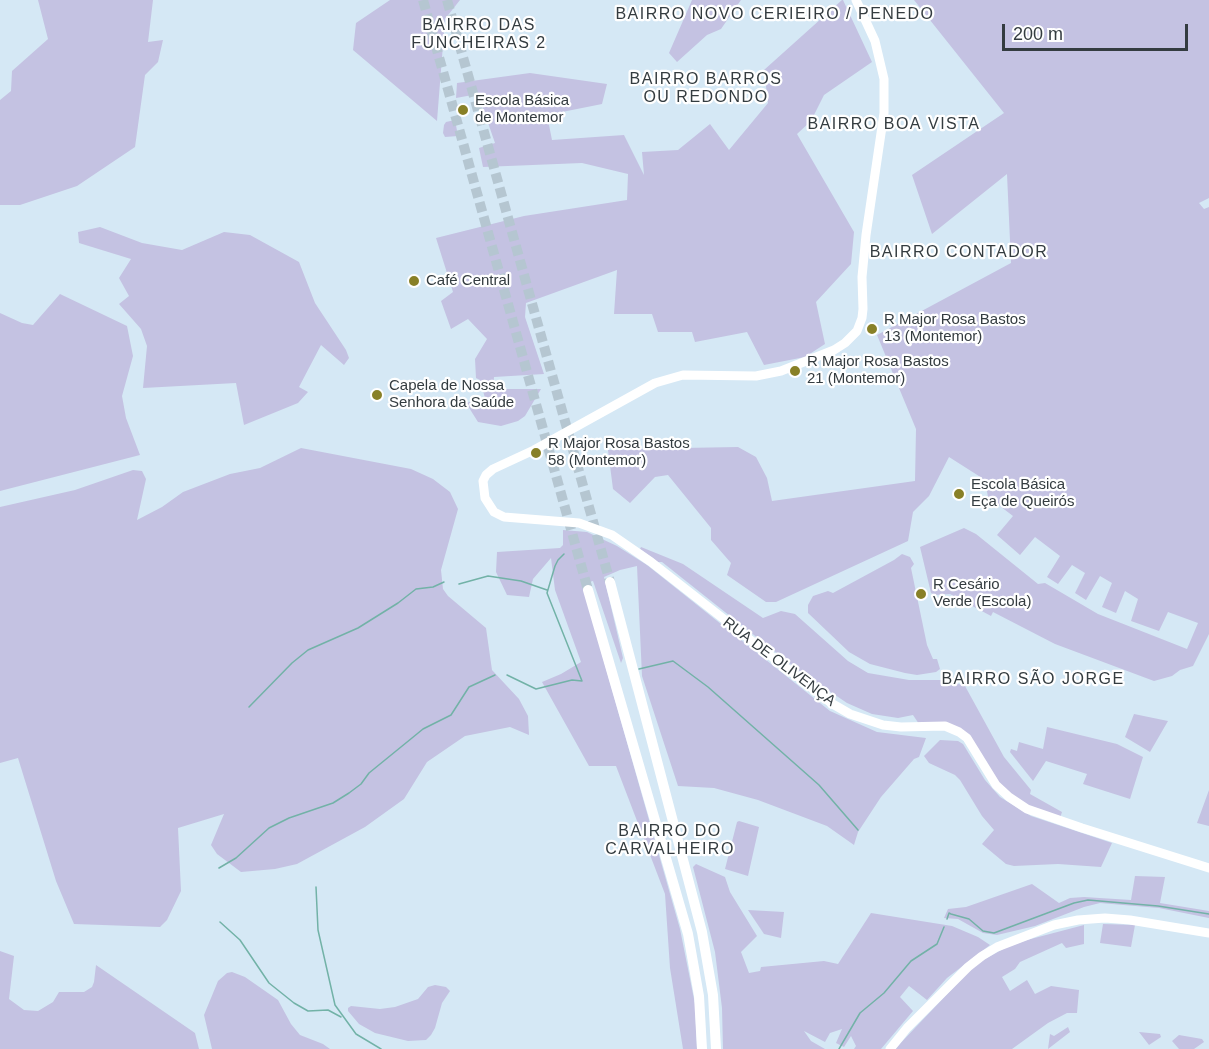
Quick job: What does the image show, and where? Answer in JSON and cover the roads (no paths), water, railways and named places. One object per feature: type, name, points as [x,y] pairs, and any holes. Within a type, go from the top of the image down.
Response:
[{"type":"highway","points":[[610,582],[702,932],[713,995],[716,1049]]},
{"type":"highway","points":[[588,590],[688,934],[699,996],[702,1049]]},
{"type":"main road","name":"RUA DE OLIVENÇA","points":[[856,0],[875,41],[884,79],[884,113],[866,235],[862,318],[857,331],[834,350],[781,371],[756,376],[683,375],[655,383],[534,450],[493,469],[486,475],[483,484],[486,501],[498,514],[579,524],[612,535],[629,545],[831,703],[850,714],[883,725],[945,726],[959,732],[967,738],[996,785],[1027,809],[1209,868]]},
{"type":"main road","points":[[890,1049],[915,1020],[982,956],[998,947],[1054,925],[1105,918],[1209,933]]},
{"type":"waterway","points":[[507,675],[536,689],[572,680],[582,681],[547,593],[555,566],[564,554]]},
{"type":"waterway","points":[[459,584],[488,576],[521,581],[547,590]]},
{"type":"waterway","points":[[249,707],[308,650],[358,628],[416,589],[433,587],[444,582]]},
{"type":"waterway","points":[[639,669],[673,661],[708,687],[819,785],[858,830]]},
{"type":"waterway","points":[[219,868],[236,858],[269,828],[289,818],[333,803],[349,793],[361,784],[369,773],[423,729],[451,715],[469,687],[495,675]]},
{"type":"waterway","points":[[316,887],[318,930],[335,1005],[356,1034],[381,1049]]},
{"type":"waterway","points":[[947,919],[949,913],[969,919],[983,931],[994,933],[1074,903],[1088,900],[1158,906],[1209,914]]},
{"type":"waterway","points":[[220,922],[240,940],[269,983],[294,1003],[308,1011],[328,1010],[341,1017]]},
{"type":"waterway","points":[[839,1049],[860,1013],[884,993],[911,961],[937,944],[944,927]]},
{"type":"tunnel","points":[[423,0],[588,590]]},
{"type":"tunnel","points":[[447,0],[610,582]]},
{"type":"place","name":"Escola Básica de Montemor","points":[[463,110]]},
{"type":"place","name":"Café Central","points":[[414,281]]},
{"type":"place","name":"R Major Rosa Bastos 13 (Montemor)","points":[[872,329]]},
{"type":"place","name":"R Major Rosa Bastos 21 (Montemor)","points":[[795,371]]},
{"type":"place","name":"Capela de Nossa Senhora da Saúde","points":[[377,395]]},
{"type":"place","name":"R Major Rosa Bastos 58 (Montemor)","points":[[536,453]]},
{"type":"place","name":"Escola Básica Eça de Queirós","points":[[959,494]]},
{"type":"place","name":"R Cesário Verde (Escola)","points":[[921,594]]},
{"type":"district","name":"BAIRRO NOVO CERIEIRO / PENEDO","points":[[775,15]]},
{"type":"district","name":"BAIRRO DAS FUNCHEIRAS 2","points":[[479,35]]},
{"type":"district","name":"BAIRRO BARROS OU REDONDO","points":[[706,89]]},
{"type":"district","name":"BAIRRO BOA VISTA","points":[[894,125]]},
{"type":"district","name":"BAIRRO CONTADOR","points":[[959,253]]},
{"type":"district","name":"BAIRRO SÃO JORGE","points":[[1033,680]]},
{"type":"district","name":"BAIRRO DO CARVALHEIRO","points":[[670,841]]}]
